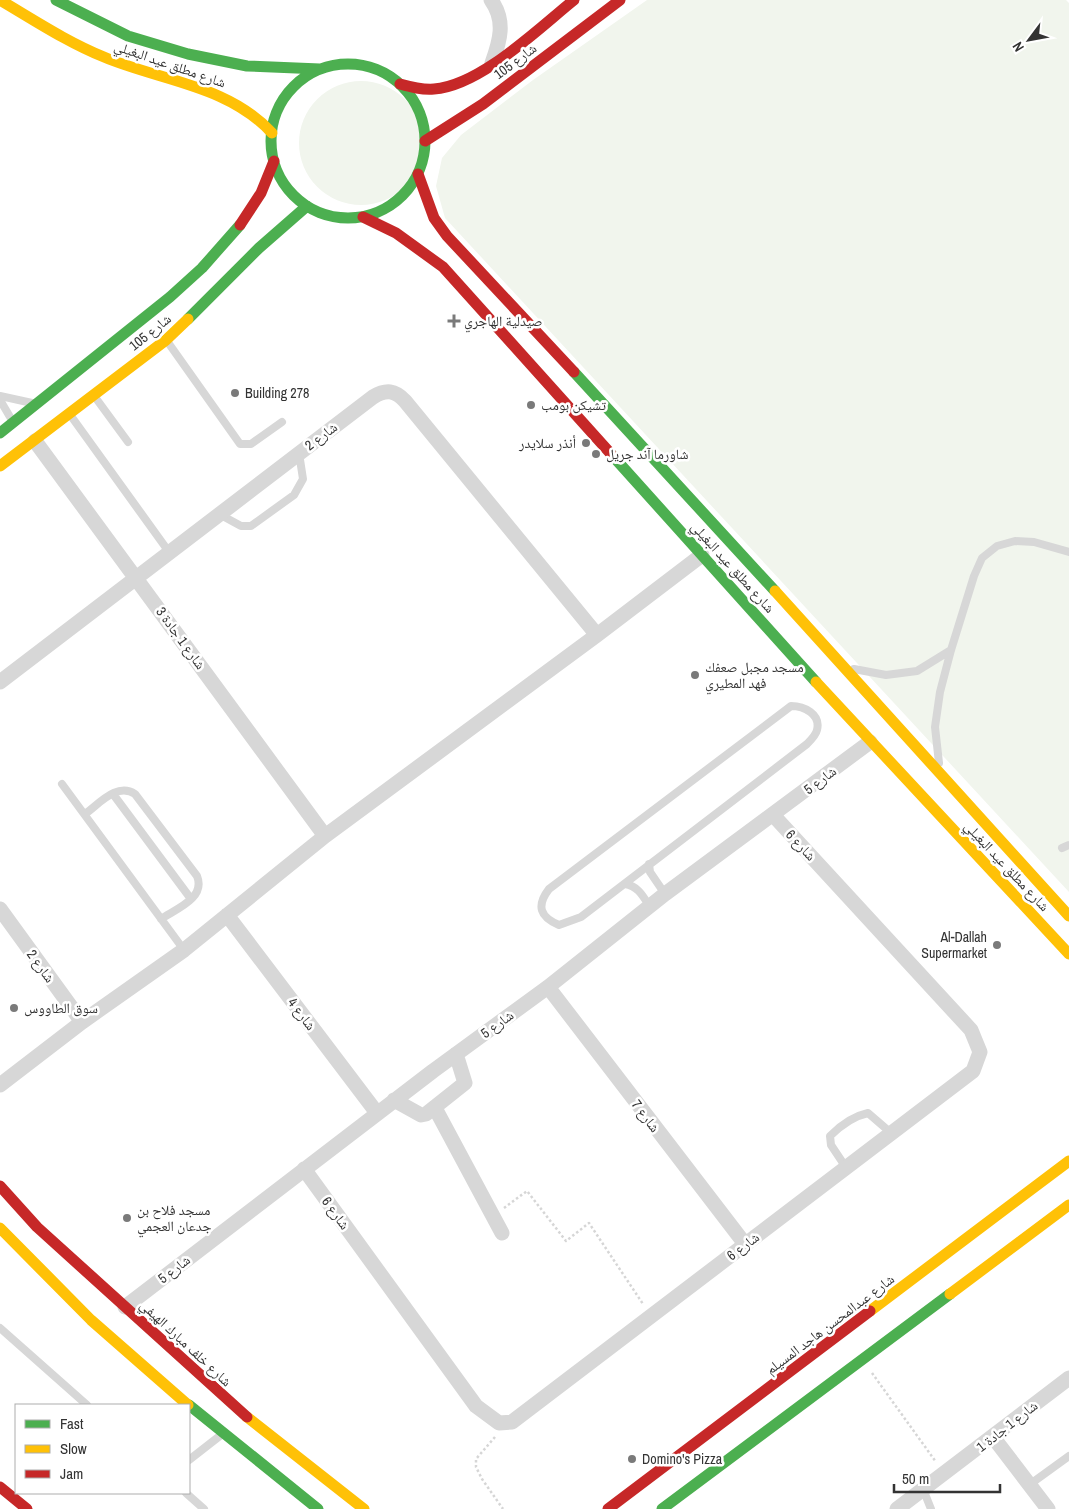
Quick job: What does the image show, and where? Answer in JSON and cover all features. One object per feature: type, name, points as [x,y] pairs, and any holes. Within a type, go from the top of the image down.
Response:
[{"type":"main road","name":"شارع مطلق عيد البغيلي","points":[[0,0],[48,29],[117,63],[242,105],[264,121],[272,133]]},
{"type":"main road","name":"شارع مطلق عيد البغيلي","points":[[56,0],[128,36],[188,54],[247,66],[320,69]]},
{"type":"main road","name":"شارع 105","points":[[400,84],[424,90],[452,86],[492,63],[574,0]]},
{"type":"main road","name":"شارع 105","points":[[425,141],[483,104],[620,0]]},
{"type":"main road","points":[[341,64],[362,65],[382,72],[400,84],[414,100],[425,141],[418,174],[405,194],[386,209],[363,217],[343,218],[324,214],[307,206],[292,194],[281,179],[274,161],[272,133],[277,112],[287,94],[302,79],[320,69],[341,64]]},
{"type":"main road","name":"شارع 105","points":[[0,433],[170,297],[202,268],[242,223],[261,193],[274,161]]},
{"type":"main road","name":"شارع مطلق عيد البغيلي","points":[[418,174],[434,218],[446,236],[491,281],[846,667],[1069,916]]},
{"type":"main road","name":"شارع 105","points":[[0,466],[166,340],[215,295],[259,248],[307,206]]},
{"type":"main road","name":"شارع مطلق عيد البغيلي","points":[[363,217],[396,233],[443,267],[870,742],[1069,954]]},
{"type":"main road","name":"شارع عبدالمحسن هاجد المسيلم","points":[[608,1509],[1064,1167],[1069,1161]]},
{"type":"main road","name":"شارع خلف مبارك الهيفي","points":[[0,1186],[37,1227],[230,1403],[364,1509]]},
{"type":"main road","points":[[662,1509],[1069,1205]]},
{"type":"main road","points":[[0,1228],[108,1336],[188,1404]]},
{"type":"main road","points":[[190,1406],[314,1506]]},
{"type":"main road","points":[[276,1476],[290,1470],[294,1464],[292,1451]]},
{"type":"main road","points":[[314,1506],[306,1497],[307,1484],[318,1477],[325,1477]]},
{"type":"main road","points":[[0,1487],[27,1509]]},
{"type":"street","points":[[491,0],[498,13],[501,32],[492,63]]},
{"type":"street","name":"شارع 2","points":[[0,682],[299,453],[381,392],[390,391],[399,394],[597,636]]},
{"type":"street","name":"شارع 1 جادة 3","points":[[36,440],[324,836]]},
{"type":"street","points":[[0,1085],[82,1022],[184,950],[324,836],[597,636],[702,555]]},
{"type":"street","name":"شارع 5","points":[[125,1307],[394,1100],[548,987],[666,894],[774,816],[870,742]]},
{"type":"street","name":"شارع 6","points":[[304,1169],[476,1406],[498,1423],[512,1422],[845,1166],[974,1071],[980,1052],[971,1030],[774,816]]},
{"type":"street","name":"شارع 2","points":[[0,909],[82,1022]]},
{"type":"street","name":"شارع 4","points":[[228,915],[377,1113]]},
{"type":"street","name":"شارع 7","points":[[548,987],[745,1244]]},
{"type":"street","points":[[394,1100],[421,1115],[435,1108],[465,1083],[456,1054]]},
{"type":"street","points":[[435,1108],[502,1233]]},
{"type":"street","name":"شارع 1 جادة 1","points":[[897,1509],[1067,1382]]},
{"type":"street","points":[[993,1437],[1048,1509]]},
{"type":"lane","points":[[166,340],[240,444],[251,444],[282,422]]},
{"type":"lane","points":[[94,395],[128,442]]},
{"type":"lane","points":[[0,396],[36,404]]},
{"type":"lane","points":[[0,400],[14,423]]},
{"type":"lane","points":[[70,414],[169,552]]},
{"type":"lane","points":[[219,514],[241,526],[250,526],[294,496],[303,479],[299,453]]},
{"type":"lane","points":[[940,773],[935,727],[951,650],[974,576],[982,558],[997,546],[1015,541],[1034,542],[1069,552]]},
{"type":"lane","points":[[846,667],[886,675],[917,671],[951,650]]},
{"type":"lane","points":[[791,706],[800,706],[810,711],[818,722],[817,732],[807,744],[649,864],[581,917],[567,924],[559,925],[548,921],[542,910],[542,899],[549,889],[783,710],[791,706]]},
{"type":"lane","points":[[62,784],[184,950]]},
{"type":"lane","points":[[85,814],[113,794],[124,789],[135,794],[197,876],[199,881],[198,891],[190,899],[161,919]]},
{"type":"lane","points":[[113,794],[190,899]]},
{"type":"lane","points":[[649,864],[650,872],[666,894]]},
{"type":"lane","points":[[625,884],[633,885],[639,890],[650,907]]},
{"type":"lane","points":[[845,1166],[831,1145],[830,1136],[835,1131],[859,1114],[868,1112],[890,1132]]},
{"type":"lane","points":[[0,1328],[86,1404]]},
{"type":"lane","points":[[190,1459],[223,1434]]},
{"type":"lane","points":[[1029,1484],[1069,1456]]},
{"type":"lane","points":[[923,1489],[931,1509]]},
{"type":"lane","points":[[187,1494],[204,1509]]},
{"type":"path","points":[[493,1216],[527,1191],[566,1241],[589,1223],[650,1315]]},
{"type":"path","points":[[862,1360],[944,1473]]},
{"type":"path","points":[[498,1423],[495,1437],[476,1459],[476,1467],[502,1509]]},
{"type":"shaded area","points":[[647,0],[1066,0],[1069,3],[1069,892],[445,218],[436,186],[442,158],[461,135],[533,80]]},
{"type":"shaded area","points":[[361,81],[385,86],[396,91],[405,99],[413,108],[418,119],[423,143],[418,167],[413,178],[405,187],[396,195],[385,200],[361,205],[337,200],[326,195],[317,187],[309,178],[304,167],[299,143],[304,119],[309,108],[317,99],[326,91],[337,86]]},
{"type":"traffic: fast","points":[[56,0],[128,36],[188,54],[247,66],[320,69]]},
{"type":"traffic: fast","points":[[348,64],[377,70],[391,77],[402,87],[412,98],[419,112],[425,141],[419,170],[412,184],[402,195],[391,205],[377,212],[348,218],[319,212],[305,205],[294,195],[284,184],[277,170],[271,141],[277,112],[284,98],[294,87],[305,77],[319,70],[348,64]]},
{"type":"traffic: fast","points":[[188,319],[259,248],[307,206]]},
{"type":"traffic: fast","points":[[0,433],[170,297],[202,268],[240,225]]},
{"type":"traffic: fast","points":[[574,372],[775,591]]},
{"type":"traffic: fast","points":[[611,454],[816,682]]},
{"type":"traffic: fast","points":[[662,1509],[950,1294]]},
{"type":"traffic: fast","points":[[190,1406],[318,1509]]},
{"type":"traffic: slow","points":[[0,0],[90,51],[126,65],[215,94],[235,104],[272,133]]},
{"type":"traffic: slow","points":[[0,466],[166,340],[188,319]]},
{"type":"traffic: slow","points":[[775,591],[1069,916]]},
{"type":"traffic: slow","points":[[816,682],[1069,954]]},
{"type":"traffic: slow","points":[[870,1311],[1069,1161]]},
{"type":"traffic: slow","points":[[950,1294],[1069,1205]]},
{"type":"traffic: slow","points":[[0,1228],[91,1320],[187,1404]]},
{"type":"traffic: slow","points":[[247,1417],[364,1509]]},
{"type":"traffic: jam","points":[[400,84],[421,89],[434,89],[470,78],[508,54],[574,0]]},
{"type":"traffic: jam","points":[[425,141],[483,104],[620,0]]},
{"type":"traffic: jam","points":[[240,225],[261,193],[274,161]]},
{"type":"traffic: jam","points":[[418,174],[434,218],[447,236],[574,372]]},
{"type":"traffic: jam","points":[[363,217],[396,233],[443,267],[611,454]]},
{"type":"traffic: jam","points":[[0,1186],[37,1227],[247,1417]]},
{"type":"traffic: jam","points":[[608,1509],[870,1311]]},
{"type":"traffic: jam","points":[[0,1487],[27,1509]]},
{"type":"place","name":"صيدلية الهاجري","points":[[454,321]]},
{"type":"place","name":"Building 278","points":[[235,393]]},
{"type":"place","name":"تشيكن بومب","points":[[531,405]]},
{"type":"place","name":"أنذر سلايدر","points":[[586,443]]},
{"type":"place","name":"شاورما آند جريل","points":[[596,454]]},
{"type":"place","name":"مسجد مجبل صعفك فهد المطيري","points":[[695,675]]},
{"type":"place","name":"Al-Dallah Supermarket","points":[[997,945]]},
{"type":"place","name":"سوق الطاووس","points":[[14,1008]]},
{"type":"place","name":"مسجد فلاح بن جدعان العجمي","points":[[127,1218]]},
{"type":"place","name":"Domino's Pizza","points":[[632,1459]]}]
